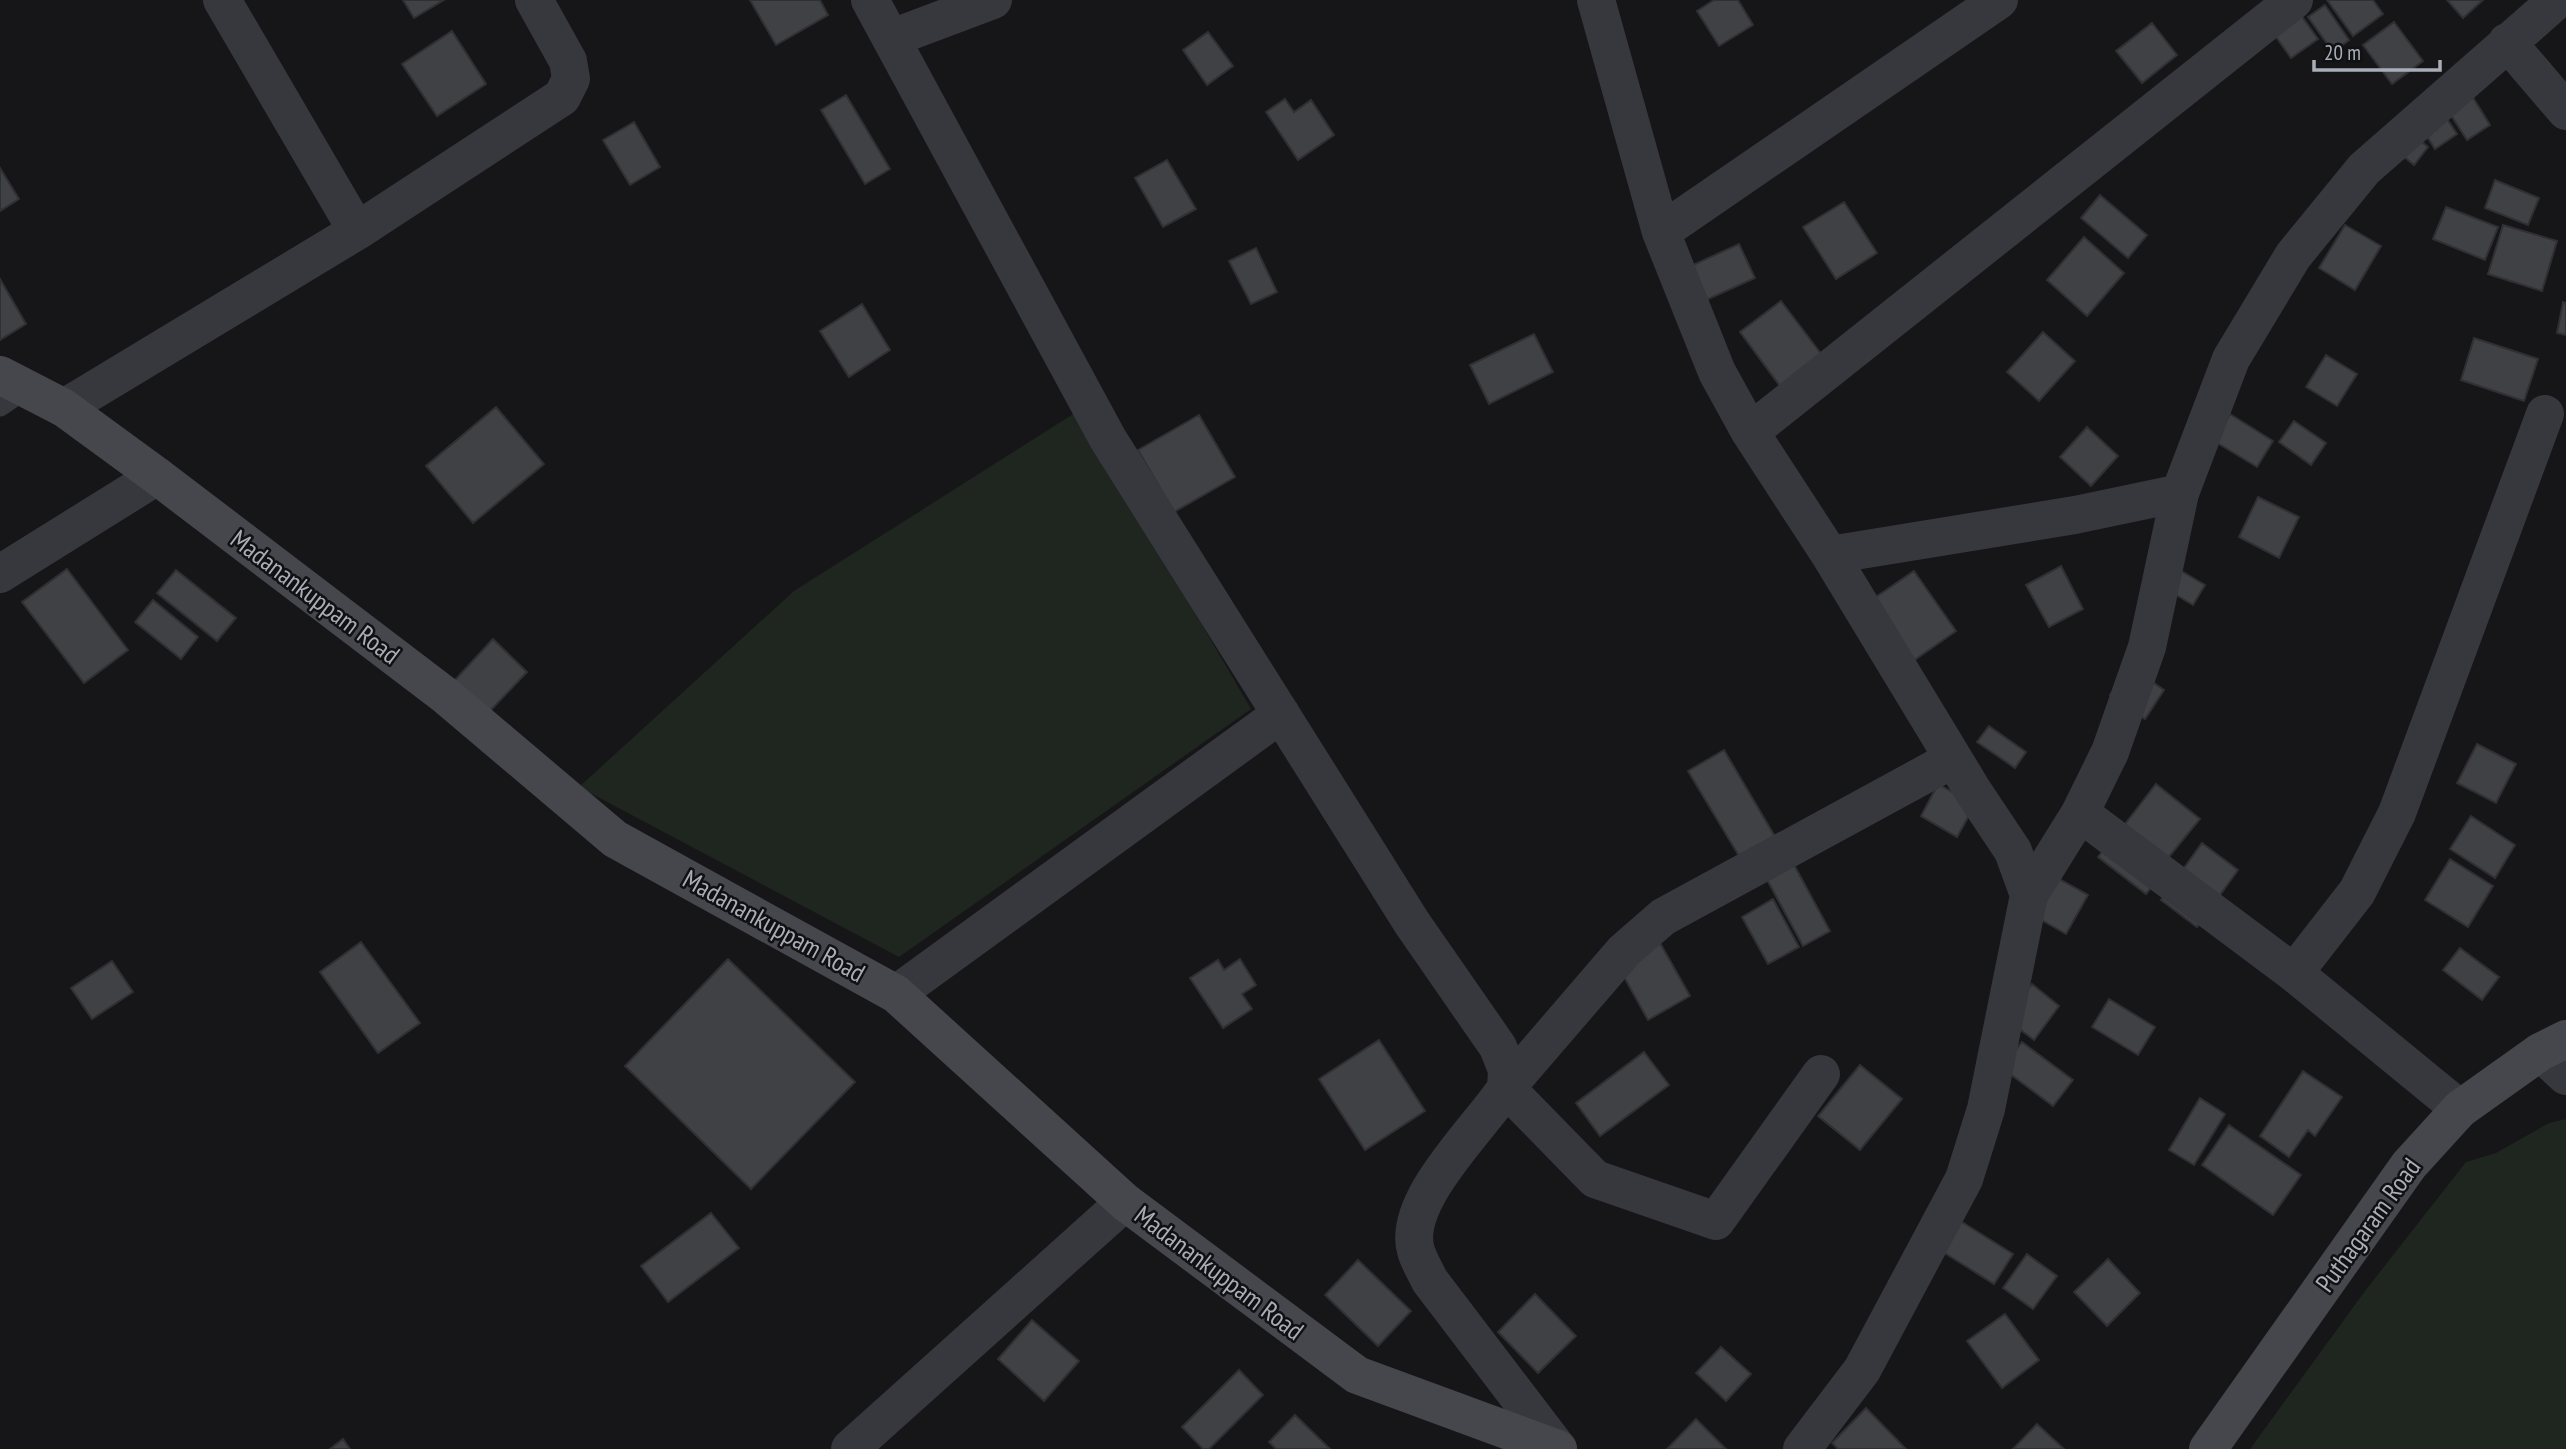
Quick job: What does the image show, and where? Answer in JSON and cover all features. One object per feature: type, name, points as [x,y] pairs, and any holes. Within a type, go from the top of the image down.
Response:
[{"type":"main road","name":"Madanankuppam Road","points":[[8,390],[64,408],[157,476],[446,696],[615,839],[896,994],[1125,1202],[1357,1375],[1558,1449]]},
{"type":"main road","name":"Puthagaram Road","points":[[2208,1449],[2409,1165],[2459,1109],[2557,1056]]},
{"type":"street","points":[[222,0],[356,230]]},
{"type":"street","points":[[64,408],[356,230],[562,97],[571,79],[568,61],[534,0]]},
{"type":"street","points":[[870,0],[1108,439],[1412,923],[1498,1046],[1507,1070],[1506,1088],[1595,1179],[1716,1221],[1821,1074]]},
{"type":"street","points":[[891,38],[993,0]]},
{"type":"street","points":[[1596,0],[1661,232],[1717,372],[1750,432],[1830,555],[1953,759],[2013,851],[2029,895]]},
{"type":"street","points":[[1661,232],[1999,0]]},
{"type":"street","points":[[1750,432],[2294,0]]},
{"type":"street","points":[[1802,1449],[1862,1370],[1964,1180],[1986,1109],[2029,895],[2080,813],[2110,752],[2147,647],[2180,493],[2231,359],[2293,256],[2364,169],[2557,0]]},
{"type":"street","points":[[2507,43],[2566,111]]},
{"type":"street","points":[[2294,973],[2357,892],[2397,813],[2544,414]]},
{"type":"street","points":[[0,574],[157,476]]},
{"type":"street","points":[[1830,555],[2075,515],[2180,493]]},
{"type":"street","points":[[896,994],[1281,715]]},
{"type":"street","points":[[1558,1449],[1430,1280],[1415,1249],[1416,1221],[1429,1189],[1506,1088],[1625,951],[1663,917],[1953,759]]},
{"type":"street","points":[[2080,813],[2294,973],[2459,1109]]},
{"type":"street","points":[[850,1449],[1125,1202]]},
{"type":"shaded area","points":[[1078,411],[1251,709],[899,957],[579,787],[794,591]]},
{"type":"shaded area","points":[[2566,1119],[2566,1449],[2250,1449],[2365,1291],[2466,1162],[2496,1153],[2549,1123]]},
{"type":"building","points":[[403,0],[444,0],[414,18]]},
{"type":"building","points":[[750,0],[820,0],[828,15],[776,45]]},
{"type":"building","points":[[1714,0],[1738,0],[1753,25],[1719,46],[1697,11]]},
{"type":"building","points":[[2327,0],[2373,0],[2383,14],[2353,36]]},
{"type":"building","points":[[2447,0],[2483,0],[2463,18]]},
{"type":"building","points":[[2325,5],[2349,40],[2333,52],[2308,17]]},
{"type":"building","points":[[2298,11],[2318,39],[2291,58],[2271,30]]},
{"type":"building","points":[[2394,22],[2423,61],[2392,84],[2363,45]]},
{"type":"building","points":[[2152,23],[2177,55],[2142,83],[2116,51]]},
{"type":"building","points":[[452,31],[486,84],[437,116],[402,64]]},
{"type":"building","points":[[1208,32],[1233,66],[1207,85],[1183,50]]},
{"type":"building","points":[[2464,83],[2490,125],[2467,140],[2440,98]]},
{"type":"building","points":[[846,95],[890,169],[865,184],[821,110]]},
{"type":"building","points":[[1285,99],[1294,112],[1311,100],[1334,135],[1298,160],[1266,112]]},
{"type":"building","points":[[2436,102],[2457,134],[2435,149],[2414,116]]},
{"type":"building","points":[[634,122],[660,167],[630,185],[603,140]]},
{"type":"building","points":[[2405,128],[2428,147],[2414,165],[2391,146]]},
{"type":"building","points":[[1167,160],[1196,209],[1163,227],[1135,178]]},
{"type":"building","points":[[0,168],[19,199],[0,211]]},
{"type":"building","points":[[2495,180],[2539,198],[2528,225],[2485,208]]},
{"type":"building","points":[[2100,195],[2147,235],[2128,258],[2081,218]]},
{"type":"building","points":[[1844,202],[1877,253],[1836,279],[1803,227]]},
{"type":"building","points":[[2446,207],[2498,227],[2485,260],[2433,239]]},
{"type":"building","points":[[2345,225],[2381,246],[2355,290],[2319,268]]},
{"type":"building","points":[[2503,225],[2557,241],[2542,291],[2488,274]]},
{"type":"building","points":[[2084,237],[2124,273],[2087,316],[2047,280]]},
{"type":"building","points":[[1739,244],[1755,278],[1695,305],[1680,271]]},
{"type":"building","points":[[1256,248],[1277,292],[1251,304],[1229,261]]},
{"type":"building","points":[[0,279],[26,324],[0,340]]},
{"type":"building","points":[[1781,301],[1822,355],[1780,386],[1740,332]]},
{"type":"building","points":[[2563,302],[2566,303],[2566,335],[2557,333]]},
{"type":"building","points":[[862,304],[890,350],[849,377],[820,331]]},
{"type":"building","points":[[2043,332],[2075,361],[2039,401],[2007,372]]},
{"type":"building","points":[[1534,334],[1553,372],[1489,404],[1470,365]]},
{"type":"building","points":[[2474,338],[2538,359],[2524,401],[2461,380]]},
{"type":"building","points":[[2326,355],[2357,374],[2337,406],[2306,387]]},
{"type":"building","points":[[496,407],[544,464],[473,523],[426,466]]},
{"type":"building","points":[[2230,414],[2273,441],[2257,467],[2214,441]]},
{"type":"building","points":[[1199,415],[1235,477],[1174,512],[1138,450]]},
{"type":"building","points":[[2294,421],[2326,443],[2311,465],[2279,442]]},
{"type":"building","points":[[2087,427],[2118,456],[2091,486],[2060,457]]},
{"type":"building","points":[[2258,497],[2299,517],[2279,558],[2239,537]]},
{"type":"building","points":[[2168,563],[2205,585],[2193,605],[2156,583]]},
{"type":"building","points":[[2061,566],[2083,609],[2049,627],[2026,585]]},
{"type":"building","points":[[67,569],[128,650],[84,683],[22,602]]},
{"type":"building","points":[[176,570],[236,618],[217,641],[157,593]]},
{"type":"building","points":[[1914,571],[1956,631],[1913,661],[1870,601]]},
{"type":"building","points":[[153,600],[198,637],[181,659],[135,622]]},
{"type":"building","points":[[493,639],[527,672],[488,713],[454,681]]},
{"type":"building","points":[[2130,666],[2164,690],[2145,719],[2110,695]]},
{"type":"building","points":[[1989,726],[2026,752],[2015,768],[1977,742]]},
{"type":"building","points":[[2477,744],[2516,764],[2496,803],[2457,783]]},
{"type":"building","points":[[1724,750],[1777,840],[1742,861],[1688,771]]},
{"type":"building","points":[[1938,784],[1975,805],[1957,837],[1921,816]]},
{"type":"building","points":[[2156,784],[2200,819],[2168,858],[2125,824]]},
{"type":"building","points":[[2471,816],[2515,845],[2495,878],[2450,849]]},
{"type":"building","points":[[2119,830],[2167,867],[2146,894],[2098,857]]},
{"type":"building","points":[[2202,843],[2238,870],[2197,927],[2161,900]]},
{"type":"building","points":[[2450,859],[2493,886],[2468,927],[2425,900]]},
{"type":"building","points":[[1792,861],[1830,931],[1803,946],[1765,876]]},
{"type":"building","points":[[2052,875],[2088,895],[2066,934],[2031,914]]},
{"type":"building","points":[[1773,899],[1799,947],[1768,964],[1742,917]]},
{"type":"building","points":[[1651,927],[1690,996],[1648,1020],[1609,950]]},
{"type":"building","points":[[361,942],[420,1023],[378,1053],[320,972]]},
{"type":"building","points":[[2460,948],[2499,977],[2482,1000],[2443,970]]},
{"type":"building","points":[[728,959],[855,1082],[751,1189],[625,1066]]},
{"type":"building","points":[[1240,959],[1256,985],[1242,994],[1252,1009],[1223,1028],[1190,978],[1218,960],[1224,970]]},
{"type":"building","points":[[112,961],[133,992],[92,1019],[71,988]]},
{"type":"building","points":[[2032,984],[2059,1006],[2034,1040],[2005,1018]]},
{"type":"building","points":[[2109,999],[2155,1027],[2138,1055],[2092,1027]]},
{"type":"building","points":[[1379,1040],[1425,1111],[1365,1150],[1319,1079]]},
{"type":"building","points":[[2022,1042],[2073,1080],[2053,1106],[2002,1068]]},
{"type":"building","points":[[1644,1052],[1669,1085],[1600,1136],[1576,1103]]},
{"type":"building","points":[[1860,1065],[1902,1099],[1860,1150],[1818,1116]]},
{"type":"building","points":[[2303,1071],[2342,1097],[2315,1136],[2308,1130],[2289,1157],[2260,1136]]},
{"type":"building","points":[[2200,1098],[2225,1114],[2194,1165],[2169,1150]]},
{"type":"building","points":[[2229,1125],[2301,1175],[2273,1215],[2202,1165]]},
{"type":"building","points":[[711,1213],[739,1248],[668,1302],[641,1266]]},
{"type":"building","points":[[1954,1217],[2013,1254],[1994,1284],[1935,1247]]},
{"type":"building","points":[[2027,1254],[2057,1276],[2033,1309],[2003,1288]]},
{"type":"building","points":[[2108,1259],[2140,1293],[2107,1326],[2074,1292]]},
{"type":"building","points":[[1358,1260],[1411,1311],[1378,1346],[1325,1295]]},
{"type":"building","points":[[1535,1294],[1576,1336],[1538,1373],[1498,1332]]},
{"type":"building","points":[[2005,1314],[2039,1360],[2002,1388],[1967,1341]]},
{"type":"building","points":[[1032,1320],[1079,1361],[1044,1401],[998,1359]]},
{"type":"building","points":[[1721,1347],[1751,1374],[1726,1401],[1696,1373]]},
{"type":"building","points":[[1239,1370],[1263,1395],[1209,1449],[1203,1449],[1182,1427]]},
{"type":"building","points":[[1866,1408],[1906,1449],[1838,1449],[1832,1443]]},
{"type":"building","points":[[1295,1415],[1330,1449],[1276,1449],[1269,1442]]},
{"type":"building","points":[[1696,1419],[1726,1449],[1667,1449]]},
{"type":"building","points":[[2037,1424],[2064,1449],[2013,1449]]},
{"type":"building","points":[[343,1439],[350,1449],[330,1449]]}]
